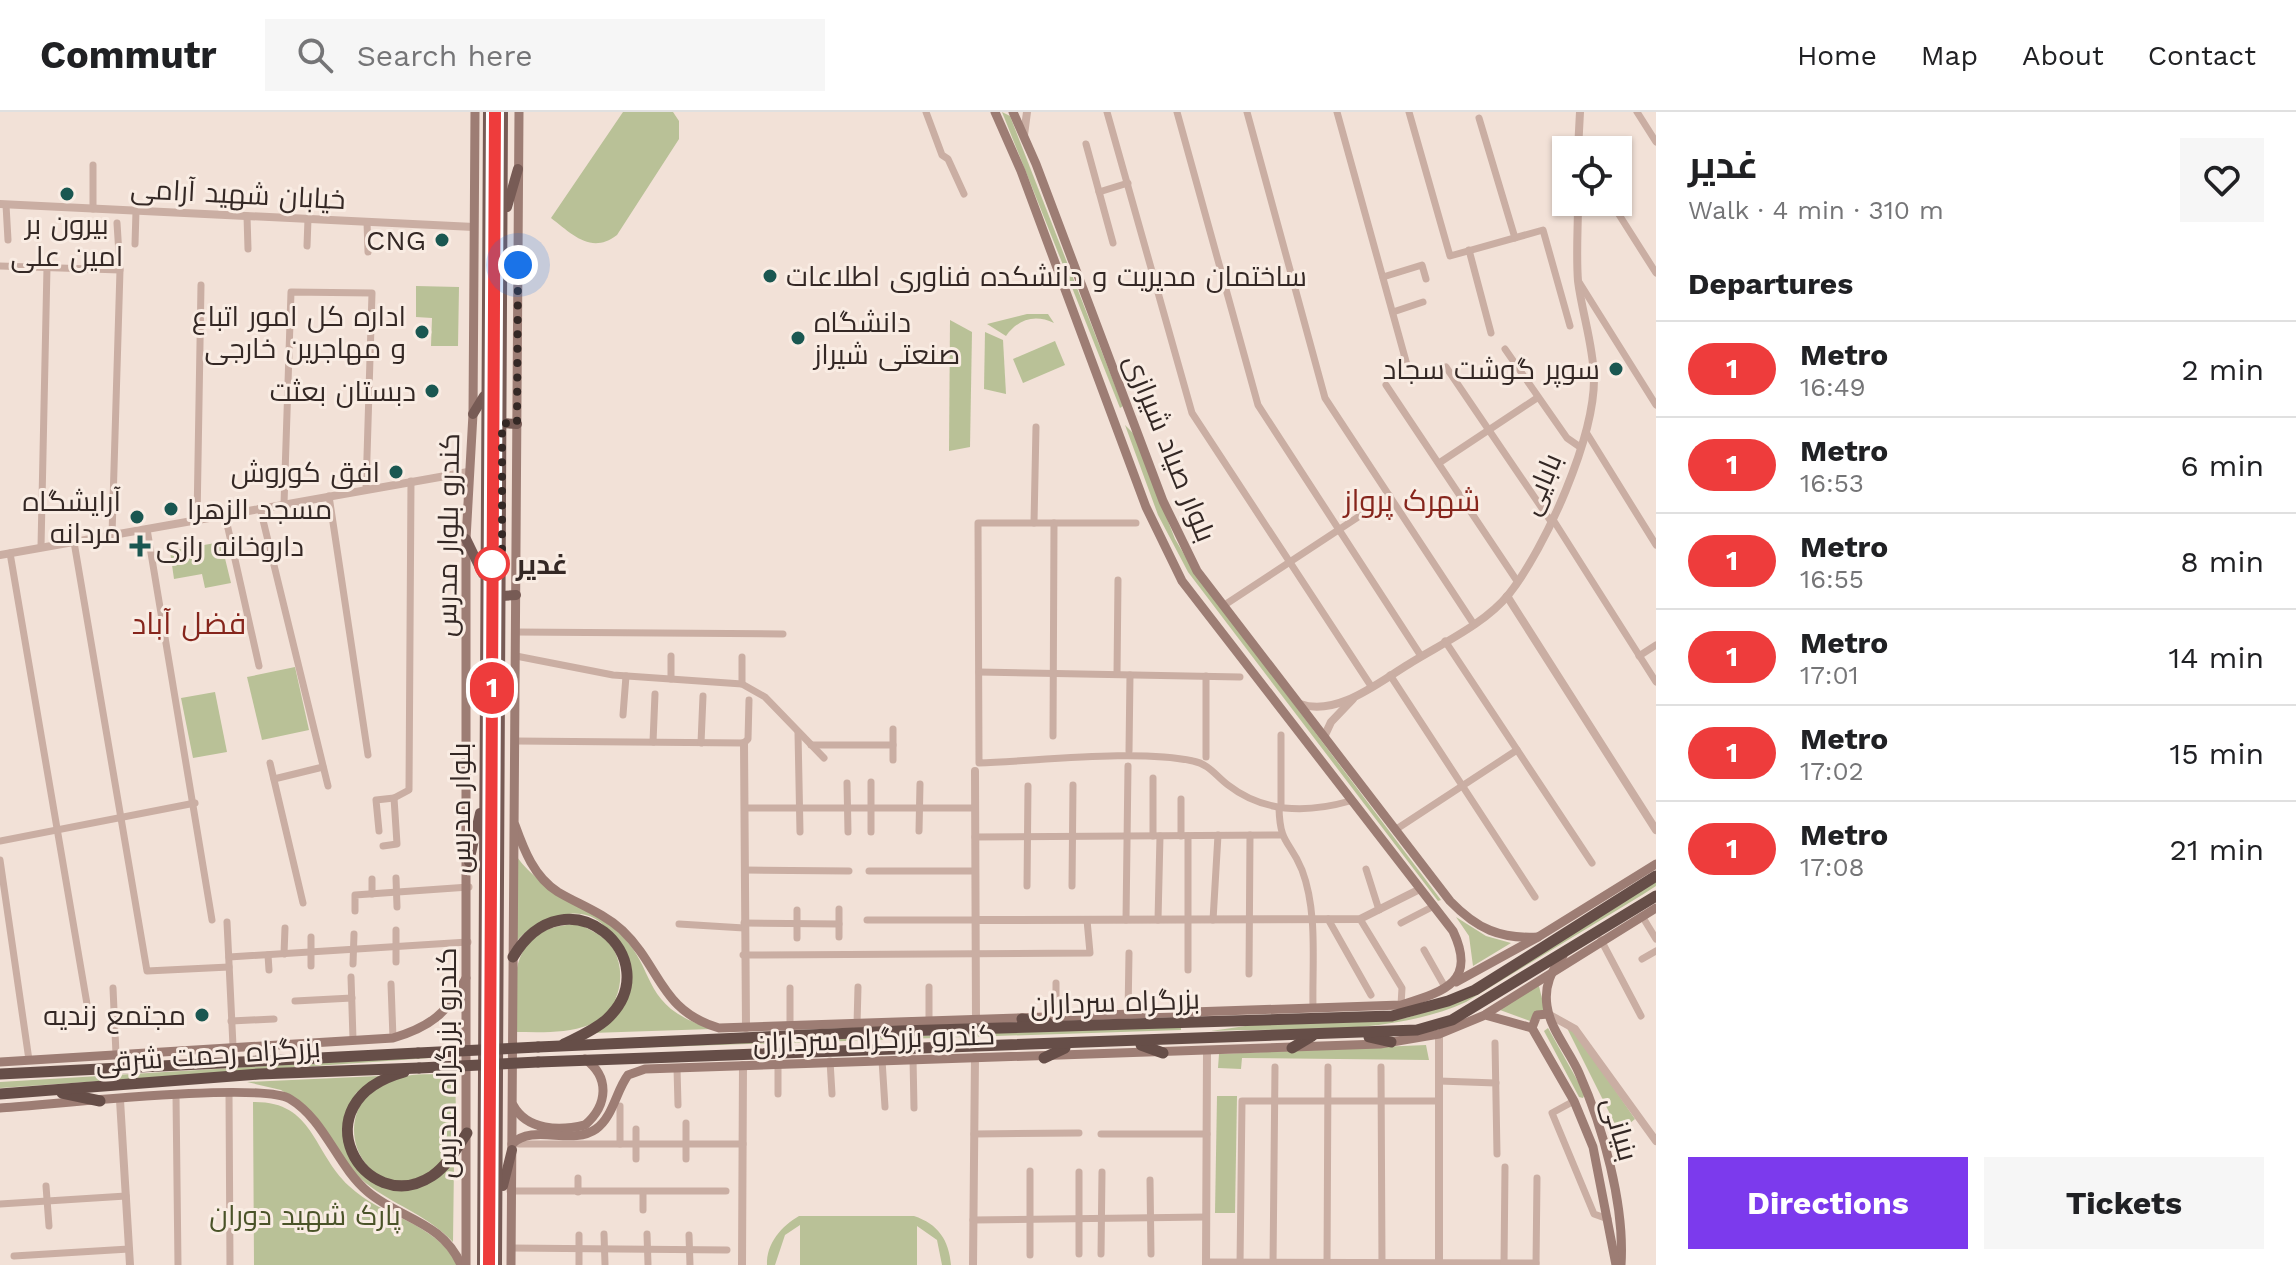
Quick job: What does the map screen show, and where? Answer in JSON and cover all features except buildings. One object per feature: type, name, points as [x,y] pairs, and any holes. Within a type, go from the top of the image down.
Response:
[{"type":"highway","name":"بزرگراه سرداران","points":[[538,1047],[900,1031],[1375,1017],[1414,1012],[1475,990],[1656,876]]},
{"type":"highway","points":[[1605,895],[1628,894]]},
{"type":"highway","name":"بزرگراه سرداران","points":[[419,1068],[585,1059],[916,1053],[1417,1030],[1452,1020],[1656,896]]},
{"type":"highway","points":[[513,957],[527,937],[561,919],[578,919],[595,925],[618,948],[626,979],[618,1004],[606,1020],[561,1046]]},
{"type":"highway","points":[[1565,954],[1583,950]]},
{"type":"highway","points":[[1375,1017],[1401,1005]]},
{"type":"highway","points":[[1022,1019],[1073,1028]]},
{"type":"highway","points":[[900,1031],[934,1022]]},
{"type":"highway","points":[[1194,1024],[1195,1040]]},
{"type":"highway","points":[[1357,1033],[1391,1042]]},
{"type":"highway","points":[[1292,1048],[1313,1035]]},
{"type":"highway","points":[[1132,1042],[1163,1053]]},
{"type":"highway","points":[[1044,1058],[1074,1045]]},
{"type":"highway","name":"بزرگراه رحمت شرقی","points":[[0,1072],[538,1047]]},
{"type":"highway","points":[[916,1053],[935,1057]]},
{"type":"highway","points":[[419,1068],[384,1078],[356,1100],[348,1123],[354,1158],[383,1182],[411,1186],[435,1174],[467,1133]]},
{"type":"highway","name":"بزرگراه رحمت شرقی","points":[[0,1094],[259,1074],[419,1068]]},
{"type":"highway","points":[[49,1090],[100,1101]]},
{"type":"main road","name":"کندرو بلوار مدرس","points":[[469,862],[466,539],[473,414],[475,112]]},
{"type":"main road","name":"بلوار مدرس","points":[[482,1265],[488,112]]},
{"type":"main road","name":"بلوار مدرس","points":[[497,1265],[503,112]]},
{"type":"main road","points":[[511,1265],[519,112]]},
{"type":"main road","name":"بلوار صیاد شیرازی","points":[[995,112],[1021,171],[1156,530],[1182,581],[1436,909],[1463,951],[1460,974],[1448,986]]},
{"type":"main road","name":"بلوار صیاد شیرازی","points":[[1013,112],[1178,536],[1197,571],[1450,901],[1466,918],[1493,934],[1512,939],[1538,937]]},
{"type":"main road","points":[[503,220],[518,169]]},
{"type":"main road","points":[[473,414],[486,394]]},
{"type":"main road","points":[[1116,425],[1133,419]]},
{"type":"main road","points":[[502,423],[517,424]]},
{"type":"main road","points":[[466,539],[485,579]]},
{"type":"main road","points":[[501,596],[516,595]]},
{"type":"main road","points":[[484,759],[501,760]]},
{"type":"main road","points":[[469,862],[484,791]]},
{"type":"main road","name":"کندرو بزرگراه سرداران","points":[[515,825],[527,856],[547,884],[620,928],[633,942],[665,994],[679,1009],[697,1022],[719,1028],[1401,1005]]},
{"type":"main road","name":"کندرو بزرگراه مدرس","points":[[464,1265],[469,862]]},
{"type":"main road","points":[[1401,1005],[1448,986],[1538,937],[1656,864]]},
{"type":"main road","points":[[1436,909],[1444,911],[1450,901]]},
{"type":"main road","points":[[1485,1015],[1583,950],[1656,908]]},
{"type":"main road","points":[[1485,1015],[1532,1028],[1537,1015],[1548,1014],[1547,987],[1553,969],[1565,954]]},
{"type":"main road","points":[[0,1062],[393,1038],[423,1028],[441,1017],[467,975]]},
{"type":"main road","name":"بنیانی","points":[[1548,1014],[1588,1094],[1609,1165],[1618,1265]]},
{"type":"main road","name":"کندرو بزرگراه سرداران","points":[[935,1057],[1044,1058],[1391,1042],[1439,1034],[1485,1015]]},
{"type":"main road","name":"بنیانی","points":[[1532,1028],[1574,1101],[1599,1167],[1618,1265]]},
{"type":"main road","name":"کندرو بزرگراه سرداران","points":[[514,1146],[526,1136],[583,1135],[593,1131],[604,1121],[628,1075],[645,1069],[882,1060],[916,1053]]},
{"type":"main road","points":[[512,1104],[517,1113],[533,1124],[549,1128],[585,1125],[598,1112],[603,1087],[597,1069],[585,1059]]},
{"type":"main road","points":[[0,1108],[229,1092],[271,1092],[293,1100],[314,1121],[357,1182],[380,1200],[431,1227],[444,1238],[464,1265]]},
{"type":"main road","points":[[1574,1101],[1581,1102],[1588,1094]]},
{"type":"main road","points":[[498,1204],[514,1146]]},
{"type":"street","points":[[926,112],[942,155],[948,159],[964,194]]},
{"type":"street","points":[[1024,136],[1027,112]]},
{"type":"street","points":[[1107,112],[1192,413],[1371,686]]},
{"type":"street","points":[[1177,112],[1258,405],[1421,656]]},
{"type":"street","points":[[1247,112],[1325,398],[1473,623]]},
{"type":"street","points":[[1337,112],[1407,365]]},
{"type":"street","points":[[1409,112],[1450,256],[1543,230],[1570,326]]},
{"type":"street","points":[[1579,136],[1580,112]]},
{"type":"street","points":[[1637,112],[1656,142]]},
{"type":"street","points":[[1479,118],[1515,238]]},
{"type":"street","points":[[1086,144],[1113,243]]},
{"type":"street","points":[[93,165],[93,209]]},
{"type":"street","points":[[1099,192],[1128,183]]},
{"type":"street","name":"خیابان شهید آرامی","points":[[3,204],[474,227]]},
{"type":"street","points":[[3,204],[8,240]]},
{"type":"street","points":[[135,244],[136,211]]},
{"type":"street","points":[[247,216],[248,249]]},
{"type":"street","name":"بابایی","points":[[1300,704],[1319,709],[1356,695],[1473,623],[1507,596],[1517,581],[1551,519],[1586,432],[1594,376],[1578,280],[1578,216]]},
{"type":"street","points":[[1620,216],[1656,273]]},
{"type":"street","points":[[307,246],[308,219]]},
{"type":"street","points":[[367,222],[368,252]]},
{"type":"street","points":[[112,535],[120,270],[117,223]]},
{"type":"street","points":[[1469,250],[1491,333]]},
{"type":"street","points":[[1383,277],[1422,265],[1426,279]]},
{"type":"street","points":[[0,266],[120,270]]},
{"type":"street","points":[[41,547],[47,267]]},
{"type":"street","points":[[1578,280],[1656,405]]},
{"type":"street","points":[[197,520],[201,285]]},
{"type":"street","points":[[284,504],[291,292],[372,293],[366,489]]},
{"type":"street","points":[[1393,312],[1423,302]]},
{"type":"street","points":[[1505,349],[1567,438],[1580,447]]},
{"type":"street","points":[[1446,367],[1551,519],[1656,682]]},
{"type":"street","points":[[1386,385],[1517,581]]},
{"type":"street","points":[[1439,463],[1537,398]]},
{"type":"street","points":[[1034,523],[1036,427]]},
{"type":"street","points":[[1586,432],[1656,545]]},
{"type":"street","points":[[0,555],[468,472]]},
{"type":"street","points":[[379,831],[376,800],[394,798],[409,790],[411,481]]},
{"type":"street","points":[[329,496],[368,755]]},
{"type":"street","points":[[1223,606],[1390,496]]},
{"type":"street","points":[[260,508],[328,786]]},
{"type":"street","points":[[225,515],[259,666]]},
{"type":"street","points":[[976,1020],[978,523],[1136,523]]},
{"type":"street","points":[[1053,736],[1054,523]]},
{"type":"street","points":[[147,529],[195,803],[212,920]]},
{"type":"street","points":[[74,542],[147,971],[229,967]]},
{"type":"street","points":[[10,553],[87,1004]]},
{"type":"street","points":[[1117,674],[1118,580]]},
{"type":"street","points":[[1507,596],[1656,830]]},
{"type":"street","points":[[516,632],[783,634]]},
{"type":"street","points":[[1445,641],[1592,863]]},
{"type":"street","points":[[1639,656],[1656,645]]},
{"type":"street","points":[[516,656],[626,676],[742,684],[765,697],[824,758]]},
{"type":"street","points":[[671,656],[671,679]]},
{"type":"street","points":[[742,657],[742,684]]},
{"type":"street","points":[[979,672],[1240,677]]},
{"type":"street","points":[[1129,751],[1130,675]]},
{"type":"street","points":[[1390,675],[1535,897]]},
{"type":"street","points":[[623,715],[626,676]]},
{"type":"street","points":[[1206,676],[1206,757]]},
{"type":"street","points":[[653,742],[655,694]]},
{"type":"street","name":"بابایی","points":[[1325,735],[1331,722],[1356,695]]},
{"type":"street","points":[[701,743],[703,696]]},
{"type":"street","points":[[746,1028],[743,955],[744,743],[748,739],[749,700]]},
{"type":"street","points":[[893,729],[893,760]]},
{"type":"street","points":[[798,733],[800,832]]},
{"type":"street","points":[[1281,735],[1280,835],[1303,872],[1311,919],[1313,1008]]},
{"type":"street","points":[[516,741],[744,743]]},
{"type":"street","points":[[810,745],[893,745]]},
{"type":"street","points":[[1395,830],[1517,750]]},
{"type":"street","points":[[977,767],[1128,757],[1191,760],[1205,764],[1251,800],[1280,808],[1319,810],[1350,801]]},
{"type":"street","points":[[270,763],[303,903]]},
{"type":"street","points":[[1126,920],[1128,766]]},
{"type":"street","points":[[274,779],[323,767]]},
{"type":"street","points":[[1153,778],[1158,920]]},
{"type":"street","points":[[871,782],[871,832]]},
{"type":"street","points":[[847,783],[848,832]]},
{"type":"street","points":[[919,831],[920,784]]},
{"type":"street","points":[[1072,886],[1073,785]]},
{"type":"street","points":[[1027,886],[1028,786]]},
{"type":"street","points":[[383,846],[397,844],[394,798]]},
{"type":"street","points":[[1181,799],[1188,970]]},
{"type":"street","points":[[0,841],[195,803]]},
{"type":"street","points":[[745,808],[975,808]]},
{"type":"street","points":[[1213,920],[1218,835]]},
{"type":"street","points":[[1249,974],[1250,835]]},
{"type":"street","points":[[975,837],[1280,835]]},
{"type":"street","points":[[0,860],[29,1060]]},
{"type":"street","points":[[1366,869],[1379,910]]},
{"type":"street","points":[[745,870],[849,871]]},
{"type":"street","points":[[869,871],[975,871]]},
{"type":"street","points":[[396,878],[397,907]]},
{"type":"street","points":[[372,879],[372,894]]},
{"type":"street","points":[[355,911],[355,895],[469,887]]},
{"type":"street","points":[[867,920],[1360,919],[1420,889]]},
{"type":"street","points":[[839,909],[839,937]]},
{"type":"street","points":[[1401,923],[1436,909]]},
{"type":"street","points":[[797,910],[797,938]]},
{"type":"street","points":[[1642,916],[1656,939]]},
{"type":"street","points":[[1328,919],[1371,995]]},
{"type":"street","points":[[1360,919],[1402,988],[1401,1005]]},
{"type":"street","points":[[743,955],[1090,953],[1087,920]]},
{"type":"street","points":[[227,922],[233,1046]]},
{"type":"street","points":[[679,924],[839,924]]},
{"type":"street","points":[[284,954],[285,928]]},
{"type":"street","points":[[396,930],[396,962]]},
{"type":"street","points":[[353,964],[354,934]]},
{"type":"street","points":[[311,937],[311,966]]},
{"type":"street","points":[[1601,940],[1641,1016]]},
{"type":"street","points":[[229,957],[468,942]]},
{"type":"street","points":[[1424,950],[1448,986]]},
{"type":"street","points":[[1642,959],[1656,951]]},
{"type":"street","points":[[1128,1015],[1129,953]]},
{"type":"street","points":[[268,955],[269,970]]},
{"type":"street","points":[[351,977],[353,1039]]},
{"type":"street","points":[[1056,983],[1056,1017]]},
{"type":"street","points":[[391,984],[393,1038]]},
{"type":"street","points":[[857,1025],[858,987]]},
{"type":"street","points":[[929,987],[934,1022]]},
{"type":"street","points":[[113,988],[116,1054]]},
{"type":"street","points":[[310,988],[310,1000]]},
{"type":"street","points":[[790,988],[790,1027]]},
{"type":"street","points":[[295,1001],[352,998]]},
{"type":"street","points":[[1548,1014],[1575,1029],[1656,1141]]},
{"type":"street","points":[[231,1021],[274,1019]]},
{"type":"street","points":[[1439,1034],[1439,1264]]},
{"type":"street","points":[[1495,1043],[1497,1154]]},
{"type":"street","points":[[1207,1051],[1206,1264],[1536,1264],[1537,1178]]},
{"type":"street","points":[[914,1108],[916,1053]]},
{"type":"street","points":[[973,1265],[975,1057]]},
{"type":"street","points":[[882,1060],[885,1107]]},
{"type":"street","points":[[830,1061],[832,1094]]},
{"type":"street","points":[[778,1064],[778,1094]]},
{"type":"street","points":[[742,1265],[743,1065]]},
{"type":"street","points":[[1273,1264],[1275,1067]]},
{"type":"street","points":[[1327,1264],[1328,1067]]},
{"type":"street","points":[[1381,1067],[1382,1264]]},
{"type":"street","points":[[677,1068],[678,1105]]},
{"type":"street","points":[[1439,1081],[1496,1083]]},
{"type":"street","points":[[229,1092],[230,1265]]},
{"type":"street","points":[[176,1096],[178,1265]]},
{"type":"street","points":[[120,1100],[130,1265]]},
{"type":"street","points":[[1240,1264],[1242,1101],[1439,1101]]},
{"type":"street","points":[[1574,1101],[1552,1113],[1594,1214],[1610,1220]]},
{"type":"street","points":[[620,1106],[620,1144]]},
{"type":"street","points":[[686,1123],[686,1159]]},
{"type":"street","points":[[636,1129],[636,1159]]},
{"type":"street","points":[[974,1134],[1079,1133]]},
{"type":"street","points":[[1101,1134],[1207,1134]]},
{"type":"street","points":[[514,1146],[743,1144]]},
{"type":"street","points":[[1504,1264],[1505,1167]]},
{"type":"street","points":[[1030,1171],[1030,1255]]},
{"type":"street","points":[[1079,1172],[1079,1254]]},
{"type":"street","points":[[1101,1254],[1102,1172]]},
{"type":"street","points":[[578,1178],[578,1192]]},
{"type":"street","points":[[1150,1180],[1151,1254]]},
{"type":"street","points":[[46,1186],[49,1226]]},
{"type":"street","points":[[510,1191],[726,1191]]},
{"type":"street","points":[[643,1192],[643,1210]]},
{"type":"street","points":[[0,1204],[126,1196]]},
{"type":"street","points":[[973,1220],[1206,1217]]},
{"type":"street","points":[[604,1234],[605,1264]]},
{"type":"street","points":[[647,1234],[648,1264]]},
{"type":"street","points":[[579,1235],[579,1264]]},
{"type":"street","points":[[689,1235],[690,1265]]},
{"type":"street","points":[[511,1248],[727,1250]]},
{"type":"street","points":[[14,1256],[129,1249]]},
{"type":"green space","points":[[623,112],[673,112],[679,121],[679,139],[617,235],[608,241],[590,243],[574,236],[551,218]]},
{"type":"green space","points":[[1002,112],[1010,116],[1123,406],[1120,408]]},
{"type":"green space","points":[[416,286],[459,287],[458,346],[431,346],[432,318],[416,317]]},
{"type":"green space","points":[[1027,314],[1048,314],[1054,323],[1040,319],[1027,320],[1006,336],[987,324]]},
{"type":"green space","points":[[950,320],[972,332],[970,447],[949,451]]},
{"type":"green space","points":[[985,332],[1003,340],[1006,394],[984,389]]},
{"type":"green space","points":[[1055,341],[1065,365],[1023,383],[1013,359]]},
{"type":"green space","points":[[1125,425],[1134,434],[1175,539],[1194,571],[1441,900],[1438,901],[1188,572],[1158,515]]},
{"type":"green space","points":[[221,542],[231,583],[205,588],[202,574],[174,579],[170,551]]},
{"type":"green space","points":[[295,667],[309,730],[262,740],[247,677]]},
{"type":"green space","points":[[215,692],[227,752],[193,758],[181,698]]},
{"type":"green space","points":[[517,857],[551,889],[616,930],[630,944],[652,985],[671,1009],[712,1029],[591,1033],[631,977],[605,927],[584,914],[546,920],[516,942]]},
{"type":"green space","points":[[1656,880],[1656,886],[1642,895],[1466,1002],[1436,1013],[1373,1026],[1211,1031],[1266,1023],[1406,1018],[1458,1002]]},
{"type":"green space","points":[[1456,917],[1486,936],[1511,943],[1473,966],[1469,936]]},
{"type":"green space","points":[[579,924],[603,938],[614,950],[620,982],[613,1003],[599,1019],[580,1028],[514,1032],[516,975],[527,945],[539,934],[556,927]]},
{"type":"green space","points":[[1538,982],[1545,1011],[1535,1012],[1530,1021],[1500,1010]]},
{"type":"green space","points":[[1181,1026],[1181,1030],[538,1051]]},
{"type":"green space","points":[[1548,1028],[1585,1094],[1583,1098],[1579,1097],[1544,1031]]},
{"type":"green space","points":[[1567,1028],[1573,1029],[1635,1119],[1619,1132]]},
{"type":"green space","points":[[1426,1045],[1429,1060],[1242,1058],[1241,1069],[1218,1068],[1219,1054]]},
{"type":"green space","points":[[430,1058],[0,1088],[0,1082]]},
{"type":"green space","points":[[455,1074],[455,1131],[445,1157],[434,1169],[420,1177],[397,1181],[378,1175],[364,1161],[356,1143],[355,1122],[362,1103],[379,1086],[406,1076]]},
{"type":"green space","points":[[379,1076],[356,1093],[344,1122],[360,1172],[381,1186],[439,1176],[454,1163],[453,1242],[434,1225],[361,1179],[335,1149],[305,1105],[281,1090],[247,1082]]},
{"type":"green space","points":[[1217,1096],[1237,1096],[1235,1213],[1215,1213]]},
{"type":"green space","name":"پارک شهید دوران","points":[[253,1102],[289,1110],[310,1130],[349,1186],[377,1206],[435,1238],[458,1265],[254,1265]]},
{"type":"green space","points":[[799,1216],[914,1216],[941,1234],[951,1265],[942,1265],[937,1240],[917,1226],[917,1265],[800,1265],[800,1225],[785,1235],[775,1265],[767,1265],[769,1249],[776,1236]]},
{"type":"metro line","name":"1","points":[[489,1265],[495,112]]},
{"type":"place","name":"بیرون بر امین علی","points":[[67,194]]},
{"type":"place","name":"CNG","points":[[442,240]]},
{"type":"place","name":"ساختمان مدیریت و دانشکده فناوری اطلاعات","points":[[770,276]]},
{"type":"place","name":"اداره کل امور اتباع و مهاجرین خارجی","points":[[422,332]]},
{"type":"place","name":"دانشگاه صنعتی شیراز","points":[[798,338]]},
{"type":"place","name":"سوپر گوشت سجاد","points":[[1616,369]]},
{"type":"place","name":"دبستان بعثت","points":[[432,391]]},
{"type":"place","name":"افق کوروش","points":[[396,472]]},
{"type":"place","name":"مسجد الزهرا","points":[[171,509]]},
{"type":"place","name":"آرایشگاه مردانه","points":[[137,517]]},
{"type":"place","name":"داروخانه رازی","points":[[140,546]]},
{"type":"place","name":"غدیر","points":[[492,564]]},
{"type":"place","name":"مجتمع زندیه","points":[[202,1015]]},
{"type":"district","name":"شهرک پرواز","points":[[1412,500]]},
{"type":"district","name":"فضل آباد","points":[[189,623]]},
{"type":"route","points":[[492,564],[502,567],[502,423],[517,424],[518,265]]}]
